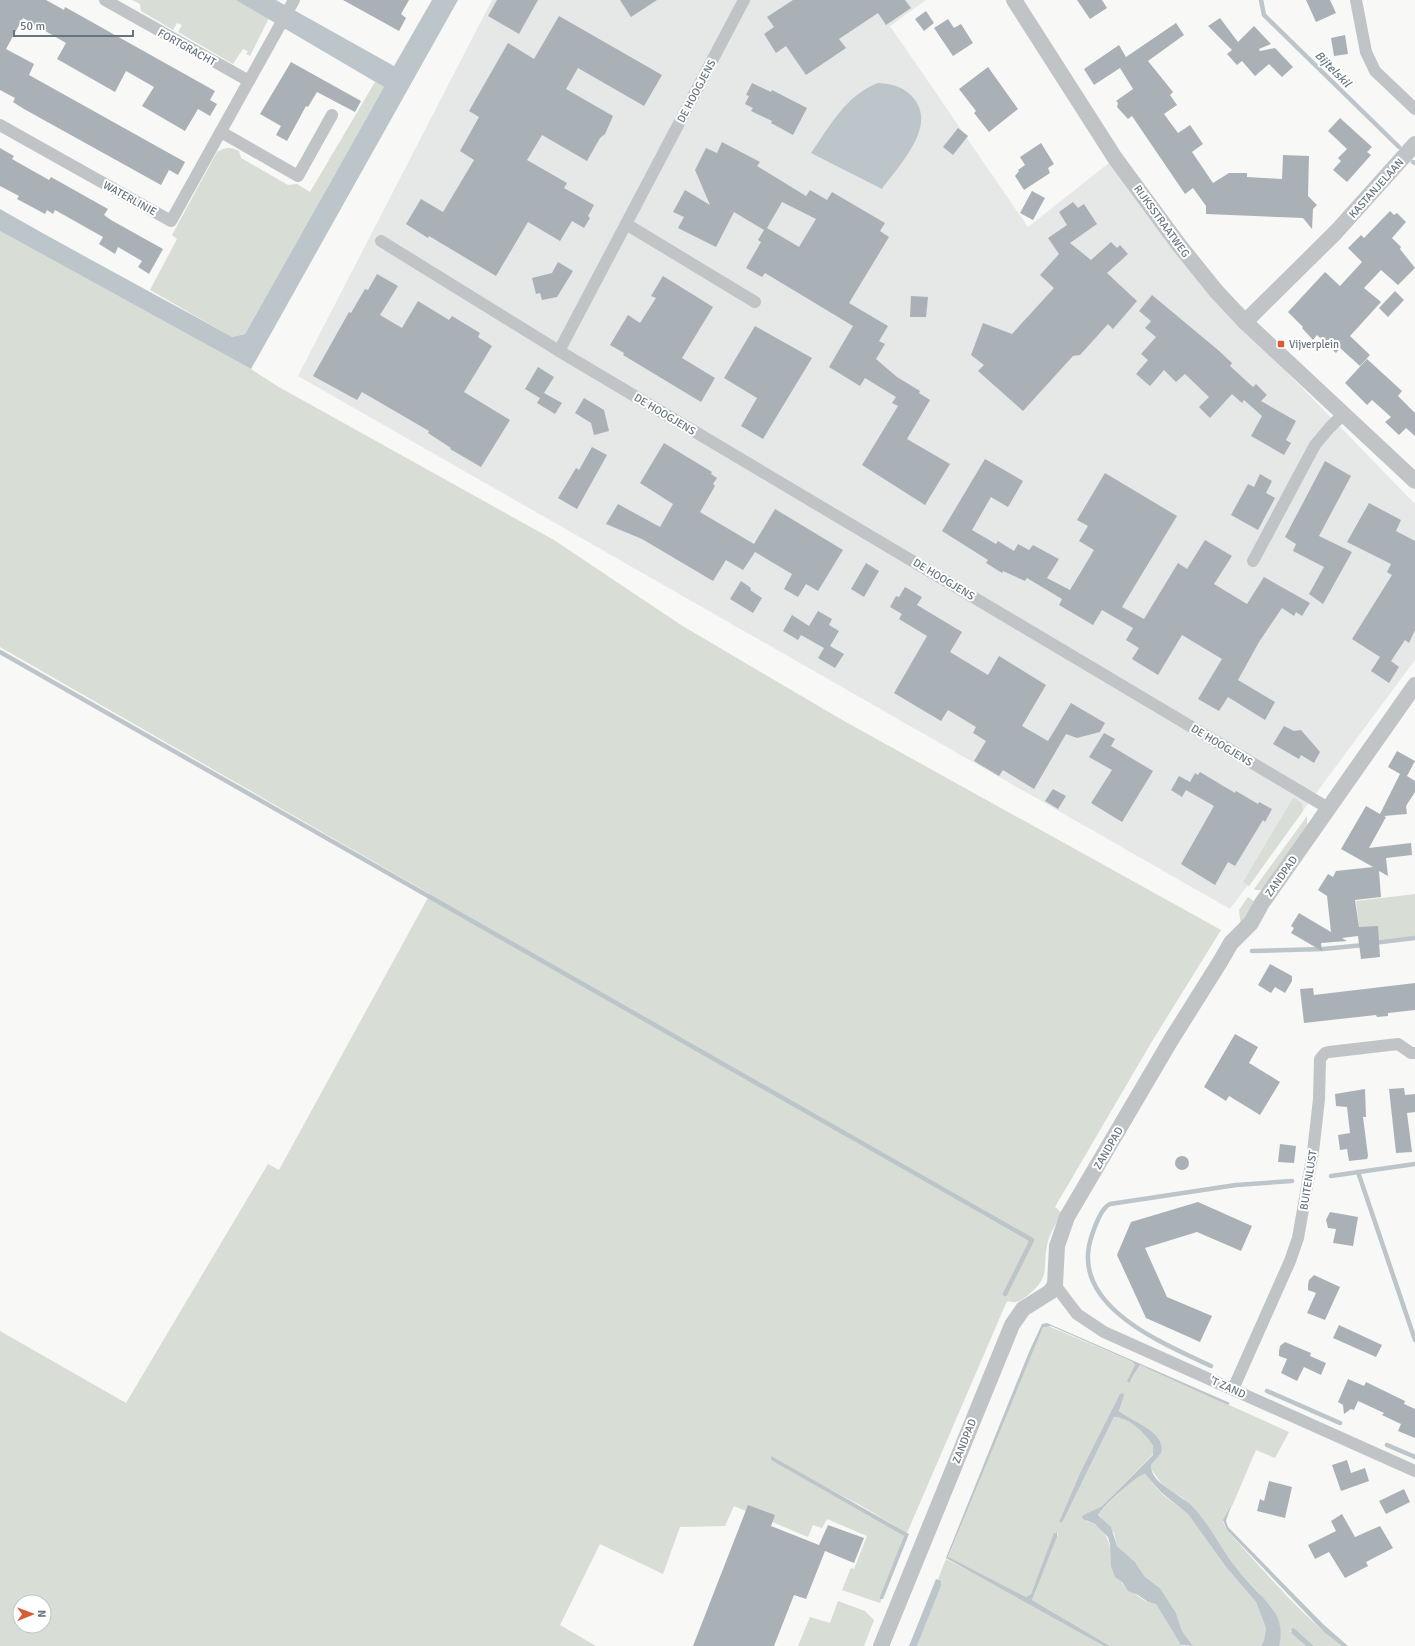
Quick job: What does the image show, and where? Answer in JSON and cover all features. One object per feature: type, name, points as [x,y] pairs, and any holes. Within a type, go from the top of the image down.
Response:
[{"type":"street","name":"FORTGRACHT","points":[[105,0],[249,81]]},
{"type":"street","name":"WATERLINIE","points":[[0,125],[171,221],[294,0]]},
{"type":"street","name":"DE HOOGJENS","points":[[559,350],[744,0]]},
{"type":"street","name":"RIJKSSTRAATWEG","points":[[1014,0],[1115,158],[1179,245],[1216,291],[1246,322],[1415,481]]},
{"type":"street","points":[[1356,0],[1366,52],[1374,71],[1415,109]]},
{"type":"street","points":[[221,132],[298,176],[332,115]]},
{"type":"street","name":"KASTANJELAAN","points":[[1246,322],[1336,232],[1415,144]]},
{"type":"street","points":[[626,224],[756,302]]},
{"type":"street","name":"DE HOOGJENS","points":[[381,241],[559,350],[1328,808]]},
{"type":"street","points":[[1253,561],[1315,445],[1331,426],[1344,414]]},
{"type":"street","name":"ZANDPAD","points":[[881,1646],[1012,1325],[1023,1309],[1050,1292],[1055,1285],[1057,1246],[1067,1217],[1171,1040],[1220,962],[1226,949],[1251,923],[1262,903],[1415,685]]},
{"type":"street","name":"BUITENLUST","points":[[1233,1389],[1290,1261],[1298,1238],[1313,1152],[1319,1099],[1320,1059],[1325,1053],[1329,1052],[1398,1044],[1411,1053],[1415,1053]]},
{"type":"street","name":"'T ZAND","points":[[1055,1285],[1077,1314],[1104,1332],[1415,1471]]},
{"type":"shaded area","points":[[132,0],[236,0],[269,18],[250,56],[246,54],[248,51],[243,49],[233,64],[178,32],[182,25],[177,23],[173,30],[141,11],[140,4]]},
{"type":"shaded area","points":[[236,0],[276,0],[394,66],[432,0],[458,0],[251,369],[0,231],[0,209],[232,337],[245,334],[384,87]]},
{"type":"shaded area","points":[[492,0],[926,0],[890,26],[1028,227],[1115,158],[1213,296],[1415,504],[1415,660],[1230,909],[298,376]]},
{"type":"shaded area","points":[[375,82],[384,87],[245,334],[232,337],[150,290],[177,239],[172,235],[217,152],[225,148],[231,148],[239,151],[241,158],[288,185],[297,184],[310,192]]},
{"type":"shaded area","points":[[878,83],[899,87],[907,92],[915,100],[920,111],[921,123],[918,135],[912,147],[882,189],[811,153],[832,122],[848,103],[856,95]]},
{"type":"shaded area","points":[[0,231],[251,369],[277,386],[554,540],[681,625],[844,721],[1221,930],[1151,1043],[1055,1207],[1062,1213],[1052,1230],[1048,1241],[1045,1271],[1043,1276],[1035,1289],[1020,1301],[1007,1301],[907,1533],[860,1505],[771,1459],[904,1536],[880,1603],[842,1590],[851,1568],[854,1569],[867,1536],[827,1519],[822,1528],[813,1525],[808,1537],[734,1506],[725,1526],[680,1527],[663,1574],[600,1544],[560,1625],[596,1646],[0,1646],[0,1331],[126,1403],[268,1164],[279,1170],[430,894],[0,647]]},
{"type":"shaded area","points":[[1293,798],[1302,804],[1303,811],[1249,886],[1243,882]]},
{"type":"shaded area","points":[[1307,816],[1307,825],[1262,890],[1255,890],[1254,889]]},
{"type":"shaded area","points":[[1415,894],[1415,936],[1361,942],[1356,901]]},
{"type":"shaded area","points":[[1248,897],[1255,902],[1241,927],[1239,910]]},
{"type":"shaded area","points":[[1047,1323],[1230,1403],[1228,1405],[1140,1365],[1129,1383],[1127,1381],[1135,1365],[1133,1362],[1051,1326],[1043,1327],[948,1557],[1026,1597],[1031,1594],[1054,1533],[1057,1532],[1057,1537],[1032,1600],[1110,1646],[1104,1646],[946,1558],[1029,1352],[1042,1324]]},
{"type":"shaded area","points":[[1046,1325],[1133,1362],[1135,1365],[1131,1381],[1140,1365],[1289,1432],[1275,1458],[1256,1450],[1233,1504],[1223,1522],[1227,1530],[1282,1591],[1311,1620],[1342,1646],[1314,1646],[1295,1629],[1290,1631],[1291,1633],[1306,1646],[1279,1646],[1280,1627],[1260,1594],[1237,1570],[1196,1511],[1183,1498],[1164,1487],[1151,1469],[1151,1465],[1161,1453],[1162,1446],[1159,1439],[1153,1433],[1119,1411],[1124,1396],[1121,1393],[1080,1473],[1059,1522],[1062,1523],[1114,1417],[1134,1424],[1147,1435],[1151,1441],[1153,1454],[1102,1506],[1089,1513],[1086,1521],[1096,1525],[1108,1540],[1119,1578],[1125,1587],[1147,1602],[1156,1604],[1182,1646],[1110,1646],[1032,1600],[1058,1533],[1055,1532],[1031,1594],[1026,1597],[948,1558],[1030,1355],[1043,1327]]},
{"type":"shaded area","points":[[1123,1393],[1124,1396],[1119,1411],[1153,1433],[1159,1439],[1162,1446],[1161,1453],[1151,1465],[1155,1477],[1166,1488],[1191,1505],[1237,1569],[1271,1607],[1280,1625],[1281,1634],[1279,1646],[1261,1646],[1264,1640],[1266,1628],[1256,1602],[1226,1567],[1188,1514],[1162,1493],[1145,1474],[1141,1475],[1128,1485],[1098,1515],[1111,1527],[1117,1546],[1135,1562],[1145,1577],[1160,1588],[1176,1613],[1182,1631],[1193,1646],[1181,1645],[1156,1604],[1148,1602],[1138,1595],[1128,1591],[1122,1582],[1115,1577],[1111,1566],[1110,1544],[1108,1537],[1095,1524],[1083,1519],[1082,1516],[1102,1506],[1153,1455],[1153,1446],[1150,1441],[1131,1423],[1114,1417],[1062,1523],[1059,1522],[1080,1473],[1120,1394]]},
{"type":"shaded area","points":[[771,1456],[909,1534],[883,1599],[880,1599],[880,1597],[904,1536],[773,1461]]},
{"type":"shaded area","points":[[1142,1473],[1146,1475],[1162,1494],[1188,1514],[1226,1567],[1256,1602],[1266,1628],[1264,1640],[1261,1646],[1193,1646],[1182,1631],[1176,1613],[1160,1588],[1145,1577],[1135,1562],[1117,1546],[1114,1533],[1098,1514],[1130,1482]]},
{"type":"shaded area","points":[[1231,1506],[1226,1521],[1228,1527],[1323,1624],[1348,1646],[1342,1646],[1324,1632],[1227,1530],[1223,1520]]},
{"type":"shaded area","points":[[946,1559],[1031,1603],[1104,1646],[917,1646],[941,1586],[938,1579]]},
{"type":"shaded area","points":[[936,1579],[941,1581],[941,1586],[917,1646],[909,1646]]},
{"type":"shaded area","points":[[838,1601],[865,1611],[874,1620],[864,1646],[798,1646],[810,1617],[830,1623]]},
{"type":"shaded area","points":[[1292,1628],[1314,1646],[1306,1646],[1291,1633]]},
{"type":"building","points":[[0,0],[46,0],[64,10],[65,7],[215,91],[210,100],[217,104],[210,116],[198,109],[185,131],[142,106],[154,87],[126,71],[115,92],[57,59],[66,43],[23,18],[6,49],[34,64],[29,75],[185,162],[178,175],[169,170],[161,185],[24,109],[13,102],[15,98],[0,90]]},
{"type":"building","points":[[343,0],[409,0],[401,14],[406,18],[399,31]]},
{"type":"building","points":[[497,0],[538,0],[519,34],[488,16]]},
{"type":"building","points":[[620,0],[657,0],[631,17]]},
{"type":"building","points":[[793,0],[905,0],[911,8],[886,25],[878,13],[839,39],[846,48],[806,75],[786,46],[776,53],[764,34],[774,27],[767,17]]},
{"type":"building","points":[[1077,0],[1102,0],[1107,8],[1090,19]]},
{"type":"building","points":[[1306,0],[1330,0],[1336,13],[1316,22]]},
{"type":"building","points":[[926,11],[934,23],[924,31],[915,19]]},
{"type":"building","points":[[559,16],[662,75],[644,106],[578,68],[566,89],[613,116],[605,134],[600,138],[587,161],[542,135],[527,160],[567,183],[564,188],[594,205],[588,216],[590,218],[584,228],[572,221],[560,241],[528,222],[496,276],[406,224],[421,199],[443,212],[474,160],[460,151],[479,117],[469,111],[508,43],[534,59]]},
{"type":"building","points":[[1220,18],[1238,42],[1254,26],[1271,44],[1259,49],[1260,51],[1275,48],[1293,67],[1282,77],[1269,64],[1255,76],[1242,61],[1237,65],[1227,54],[1232,50],[1208,26]]},
{"type":"building","points":[[948,19],[954,28],[961,24],[973,43],[953,56],[934,28]]},
{"type":"building","points":[[1176,23],[1184,35],[1148,61],[1173,92],[1170,95],[1177,105],[1164,114],[1178,133],[1190,125],[1203,144],[1192,152],[1213,183],[1229,173],[1247,173],[1247,177],[1282,179],[1283,155],[1309,156],[1308,196],[1317,205],[1313,209],[1312,229],[1303,218],[1206,214],[1206,206],[1193,188],[1185,194],[1132,116],[1128,119],[1117,107],[1118,103],[1116,101],[1133,89],[1120,68],[1094,85],[1084,69],[1119,45],[1126,57]]},
{"type":"building","points":[[1345,35],[1348,54],[1334,56],[1331,38]]},
{"type":"building","points":[[291,62],[361,101],[355,112],[317,92],[308,107],[306,106],[287,141],[276,135],[281,126],[260,114]]},
{"type":"building","points":[[988,67],[1018,109],[989,132],[974,113],[976,111],[959,89]]},
{"type":"building","points":[[752,83],[771,92],[772,90],[807,108],[793,135],[771,123],[772,121],[751,111],[753,108],[745,104],[749,96],[746,95]]},
{"type":"building","points":[[1340,118],[1372,147],[1367,152],[1371,155],[1347,182],[1333,170],[1341,161],[1338,158],[1347,149],[1328,131]]},
{"type":"building","points":[[958,128],[968,136],[953,155],[943,147]]},
{"type":"building","points":[[722,142],[760,162],[757,166],[806,196],[810,190],[827,200],[832,192],[885,223],[880,231],[889,237],[849,303],[888,326],[879,341],[885,344],[876,359],[897,377],[920,391],[919,393],[930,400],[907,439],[950,464],[925,505],[862,465],[898,406],[892,403],[896,397],[865,378],[860,386],[829,367],[853,326],[765,273],[762,277],[746,268],[761,242],[758,240],[764,230],[734,212],[716,247],[678,228],[684,217],[673,212],[685,190],[710,205],[695,170],[706,148],[717,153]],"holes":[[[782,202],[816,219],[799,247],[767,228]]]},
{"type":"building","points":[[1041,143],[1054,164],[1048,168],[1050,173],[1024,190],[1015,176],[1019,171],[1018,170],[1025,165],[1020,157]]},
{"type":"building","points":[[0,148],[14,156],[12,159],[49,180],[51,177],[108,209],[104,215],[163,249],[149,274],[138,267],[142,261],[118,247],[115,254],[99,244],[103,237],[55,210],[53,214],[47,210],[45,214],[17,199],[19,196],[0,186]]},
{"type":"building","points":[[1032,191],[1045,198],[1033,220],[1020,213]]},
{"type":"building","points":[[1073,202],[1078,208],[1084,204],[1097,224],[1070,243],[1091,260],[1111,242],[1117,248],[1120,245],[1128,254],[1107,273],[1137,301],[1113,329],[1108,324],[1080,355],[1073,356],[1023,411],[978,371],[984,365],[971,355],[983,323],[1012,334],[1054,288],[1040,275],[1059,254],[1048,238],[1067,225],[1059,212]]},
{"type":"building","points":[[1390,211],[1394,215],[1397,213],[1406,222],[1392,238],[1401,247],[1400,249],[1415,268],[1398,285],[1381,270],[1364,288],[1381,302],[1350,336],[1370,355],[1360,366],[1340,348],[1336,353],[1317,335],[1313,340],[1288,312],[1325,272],[1340,286],[1362,262],[1348,248],[1361,235],[1364,238]]},
{"type":"building","points":[[558,262],[573,271],[557,297],[542,300],[540,293],[536,294],[532,278],[552,273]]},
{"type":"building","points":[[377,274],[398,286],[380,315],[402,328],[418,301],[449,320],[452,316],[480,333],[478,337],[492,346],[464,392],[510,420],[481,467],[450,449],[451,448],[428,433],[429,431],[362,392],[357,400],[313,376],[349,312],[351,313],[365,289],[368,290]]},
{"type":"building","points":[[663,276],[713,307],[682,358],[715,378],[701,402],[623,355],[624,353],[610,345],[628,315],[640,323],[656,298],[651,296]]},
{"type":"building","points":[[1395,291],[1404,300],[1388,317],[1379,308]]},
{"type":"building","points":[[1152,295],[1218,350],[1232,363],[1230,366],[1253,387],[1256,384],[1267,395],[1261,401],[1296,421],[1286,440],[1291,443],[1284,455],[1251,436],[1262,416],[1244,400],[1242,403],[1232,394],[1210,418],[1199,407],[1209,397],[1185,374],[1176,382],[1164,370],[1150,386],[1136,374],[1148,360],[1141,354],[1156,337],[1145,328],[1151,321],[1139,311]]},
{"type":"building","points":[[911,296],[928,297],[926,317],[910,317]]},
{"type":"building","points":[[755,326],[812,358],[763,439],[741,426],[757,398],[724,378]]},
{"type":"building","points":[[1367,359],[1402,391],[1398,396],[1415,413],[1415,436],[1406,428],[1399,435],[1385,422],[1391,417],[1372,400],[1367,405],[1345,383]]},
{"type":"building","points":[[538,367],[554,377],[544,393],[562,403],[555,414],[537,403],[540,398],[525,389]]},
{"type":"building","points":[[584,398],[604,410],[609,431],[594,435],[591,423],[575,413]]},
{"type":"building","points":[[664,443],[712,472],[711,474],[717,478],[713,484],[715,486],[700,512],[754,544],[775,509],[843,550],[818,591],[806,584],[798,597],[784,589],[792,574],[755,552],[743,570],[726,560],[713,581],[642,539],[606,524],[618,504],[660,527],[673,504],[640,483]]},
{"type":"building","points":[[592,447],[607,455],[577,509],[558,498],[576,468],[579,470]]},
{"type":"building","points":[[985,459],[1023,481],[1008,507],[991,497],[972,530],[996,544],[998,541],[1014,551],[1018,544],[1029,550],[1033,545],[1059,559],[1047,578],[1070,590],[1094,550],[1079,541],[1088,526],[1077,520],[1105,473],[1177,516],[1122,607],[1144,619],[1178,563],[1187,569],[1205,540],[1232,556],[1214,584],[1247,604],[1264,577],[1310,603],[1302,616],[1296,612],[1294,616],[1282,608],[1259,642],[1238,680],[1275,702],[1265,720],[1228,697],[1219,711],[1198,699],[1222,659],[1182,635],[1158,675],[1132,659],[1139,648],[1126,640],[1133,628],[1102,610],[1093,625],[1059,605],[1062,599],[1027,578],[1025,581],[1003,571],[1002,573],[986,563],[988,560],[942,531]]},
{"type":"building","points":[[1325,461],[1351,476],[1319,536],[1352,552],[1323,604],[1309,594],[1324,567],[1293,551],[1296,544],[1285,537]]},
{"type":"building","points":[[1260,474],[1272,481],[1266,493],[1275,498],[1258,530],[1231,515],[1248,484],[1254,487]]},
{"type":"building","points":[[1369,503],[1401,520],[1396,531],[1415,541],[1415,630],[1409,643],[1405,640],[1391,661],[1399,667],[1389,683],[1371,671],[1380,657],[1352,639],[1392,575],[1387,572],[1391,564],[1347,542]]},
{"type":"building","points":[[866,563],[879,571],[864,597],[851,589]]},
{"type":"building","points":[[741,581],[751,588],[750,590],[762,598],[753,613],[730,599]]},
{"type":"building","points":[[905,587],[922,597],[917,605],[962,632],[950,652],[988,675],[999,656],[1046,685],[1022,726],[1048,741],[1071,703],[1105,723],[1100,732],[1077,738],[1066,734],[1034,789],[1003,770],[999,776],[974,761],[986,741],[973,733],[976,727],[948,710],[941,721],[894,693],[927,636],[899,619],[902,614],[890,607],[896,596],[899,597]]},
{"type":"building","points":[[818,611],[832,619],[829,625],[839,631],[830,646],[844,654],[835,668],[818,658],[824,648],[801,635],[798,640],[783,631],[792,615],[809,626]]},
{"type":"building","points":[[1284,726],[1294,731],[1301,730],[1320,752],[1314,763],[1301,755],[1299,759],[1273,744]]},
{"type":"building","points":[[1104,733],[1115,739],[1111,746],[1153,771],[1122,822],[1091,803],[1112,770],[1089,757]]},
{"type":"building","points":[[1397,751],[1415,761],[1407,776],[1415,781],[1415,792],[1406,806],[1407,814],[1384,816],[1386,817],[1369,848],[1411,843],[1412,855],[1386,858],[1388,876],[1379,871],[1381,897],[1355,900],[1359,927],[1378,926],[1380,957],[1361,959],[1358,936],[1342,938],[1347,941],[1321,943],[1322,951],[1291,933],[1294,928],[1291,926],[1299,913],[1331,932],[1327,896],[1318,890],[1328,874],[1333,877],[1336,871],[1373,867],[1341,849],[1366,806],[1380,814],[1400,774],[1388,767]]},
{"type":"building","points":[[1200,772],[1235,793],[1236,791],[1258,804],[1259,802],[1272,809],[1265,822],[1263,820],[1235,866],[1228,862],[1215,885],[1181,864],[1214,806],[1186,790],[1182,797],[1171,790],[1179,776],[1190,782],[1195,773],[1198,775]]},
{"type":"building","points":[[1053,789],[1066,796],[1058,809],[1045,801]]},
{"type":"building","points":[[1270,964],[1292,976],[1292,981],[1285,993],[1275,987],[1271,993],[1258,985]]},
{"type":"building","points":[[1415,983],[1415,1010],[1388,1013],[1388,1016],[1377,1017],[1376,1015],[1304,1023],[1300,989],[1313,988],[1314,995]]},
{"type":"building","points":[[1235,1034],[1258,1047],[1249,1063],[1280,1082],[1260,1115],[1229,1096],[1226,1101],[1204,1087]]},
{"type":"building","points":[[1404,1088],[1405,1095],[1415,1094],[1415,1112],[1407,1113],[1412,1152],[1396,1153],[1389,1089]]},
{"type":"building","points":[[1365,1089],[1366,1117],[1363,1117],[1368,1156],[1367,1159],[1349,1161],[1347,1149],[1340,1150],[1338,1135],[1350,1133],[1347,1107],[1336,1106],[1335,1094]]},
{"type":"building","points":[[1280,1144],[1296,1146],[1294,1163],[1278,1162]]},
{"type":"building","points":[[1179,1156],[1185,1156],[1189,1160],[1189,1166],[1185,1170],[1179,1170],[1175,1166],[1175,1160]]},
{"type":"building","points":[[1198,1202],[1252,1226],[1241,1251],[1197,1232],[1145,1248],[1167,1297],[1212,1316],[1200,1342],[1146,1318],[1117,1255],[1131,1222]]},
{"type":"building","points":[[1330,1212],[1358,1217],[1353,1246],[1333,1243],[1336,1229],[1328,1228],[1326,1220]]},
{"type":"building","points":[[1314,1275],[1340,1287],[1325,1320],[1307,1313],[1316,1293],[1308,1290],[1309,1280]]},
{"type":"building","points":[[1339,1325],[1382,1345],[1376,1357],[1333,1338]]},
{"type":"building","points":[[1285,1342],[1311,1353],[1310,1356],[1326,1363],[1321,1375],[1304,1367],[1297,1381],[1281,1373],[1287,1359],[1279,1356],[1279,1351],[1280,1346]]},
{"type":"building","points":[[1348,1379],[1364,1386],[1366,1382],[1405,1401],[1404,1404],[1415,1409],[1415,1438],[1398,1431],[1401,1424],[1382,1415],[1384,1413],[1358,1401],[1354,1410],[1351,1409],[1344,1414],[1343,1405],[1338,1402]]},
{"type":"building","points":[[1347,1460],[1351,1473],[1365,1468],[1369,1481],[1341,1491],[1332,1465]]},
{"type":"building","points":[[1269,1481],[1292,1487],[1285,1518],[1257,1511],[1260,1499],[1264,1501]]},
{"type":"building","points":[[1404,1489],[1410,1502],[1386,1514],[1379,1501]]},
{"type":"building","points":[[748,1505],[775,1515],[771,1526],[819,1545],[828,1525],[864,1538],[854,1563],[825,1551],[806,1599],[794,1595],[774,1646],[693,1646]]},
{"type":"building","points":[[1342,1514],[1355,1537],[1380,1526],[1393,1548],[1366,1562],[1368,1566],[1345,1578],[1329,1552],[1315,1559],[1308,1545],[1336,1531],[1331,1521]]},
{"type":"waterway","name":"Bijtelskil","points":[[1261,0],[1264,15],[1399,147]]},
{"type":"waterway","points":[[0,652],[1032,1240],[1005,1294]]},
{"type":"waterway","points":[[1373,943],[1415,938]]},
{"type":"waterway","points":[[1252,951],[1323,949],[1364,945]]},
{"type":"waterway","points":[[1331,1176],[1415,1164]]},
{"type":"waterway","points":[[1358,1172],[1415,1340]]},
{"type":"waterway","points":[[1211,1366],[1168,1346],[1145,1333],[1124,1318],[1106,1301],[1093,1282],[1088,1260],[1092,1235],[1097,1222],[1101,1213],[1110,1204],[1236,1185],[1292,1181]]},
{"type":"waterway","points":[[1267,1391],[1340,1423]]},
{"type":"waterway","points":[[1387,1445],[1415,1457]]},
{"type":"place","name":"Vijverplein","points":[[1281,344]]}]
